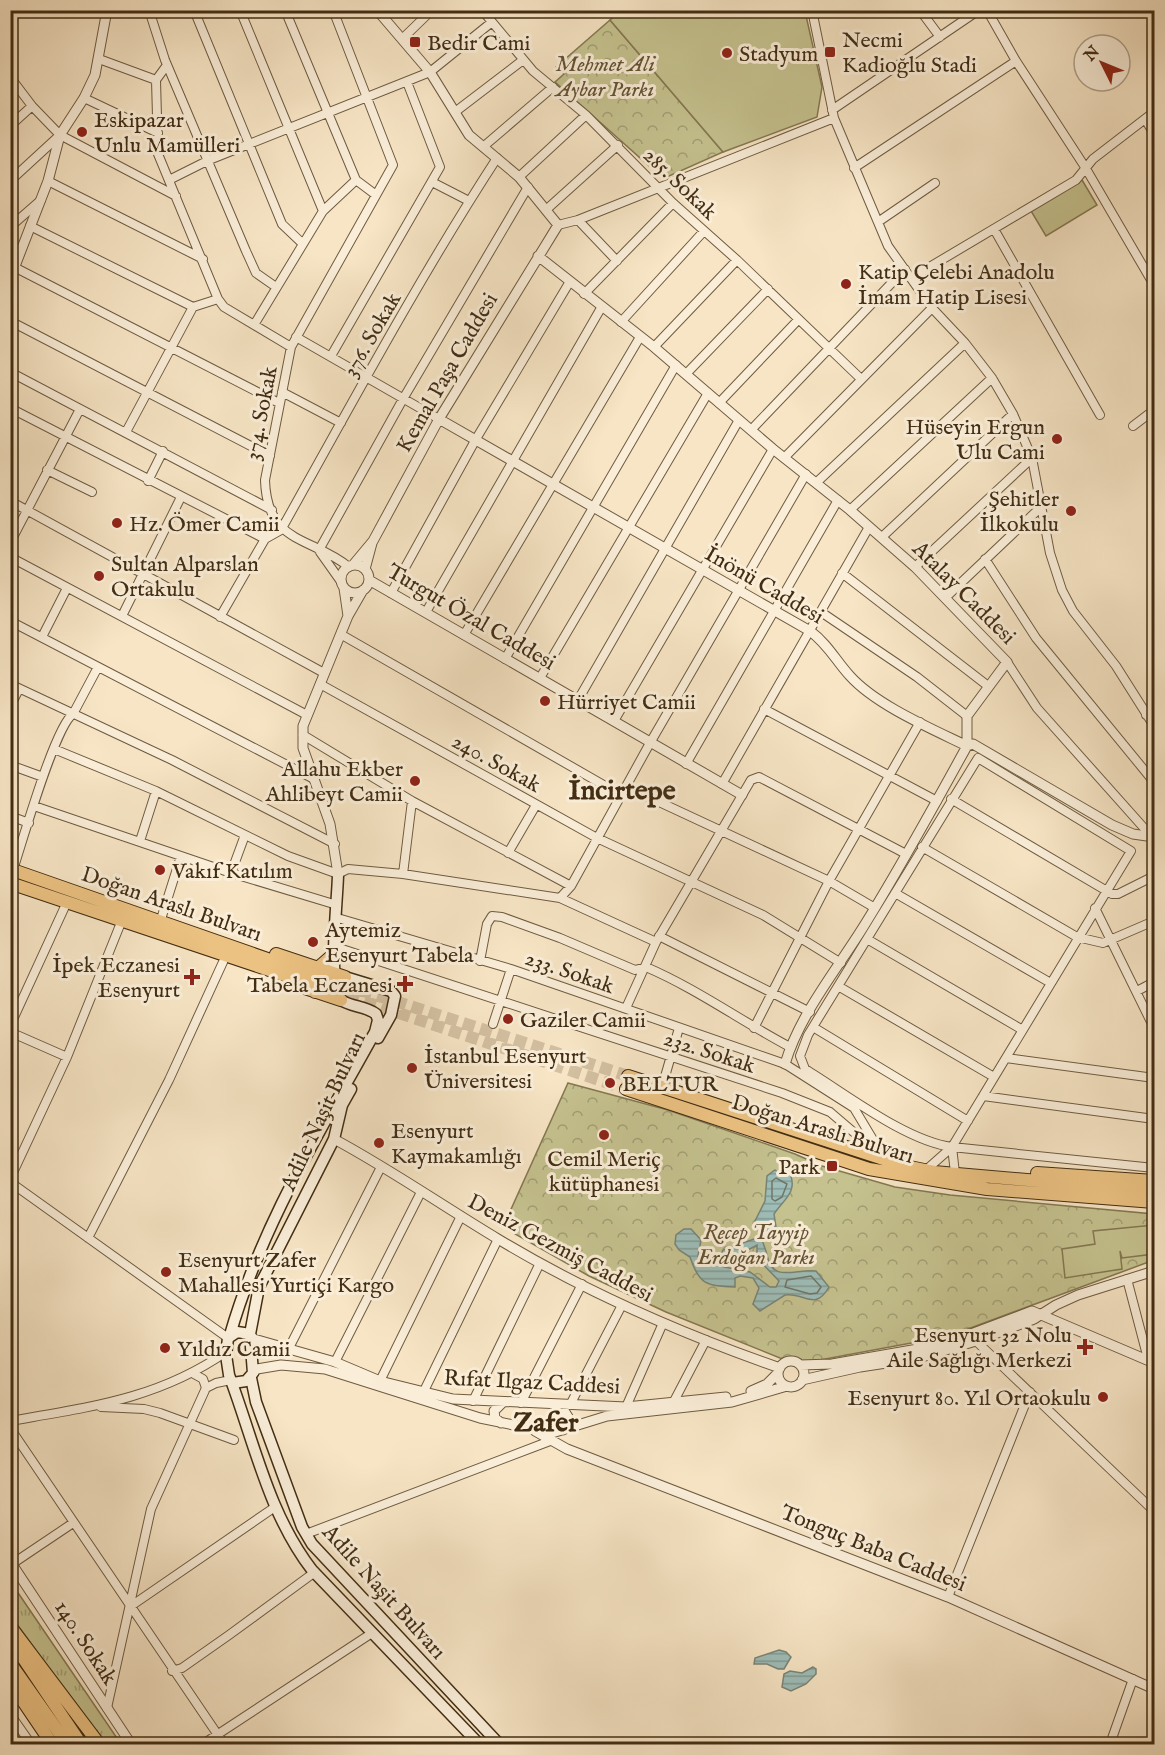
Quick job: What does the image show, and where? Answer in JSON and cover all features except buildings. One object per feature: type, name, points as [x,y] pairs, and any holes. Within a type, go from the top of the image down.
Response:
[{"type":"main road","name":"Doğan Araslı Bulvarı","points":[[12,869],[124,914],[318,980]]},
{"type":"main road","points":[[338,874],[339,975],[335,988],[341,1000]]},
{"type":"main road","points":[[318,980],[337,950],[344,886],[338,874]]},
{"type":"main road","name":"Doğan Araslı Bulvarı","points":[[10,883],[67,902],[124,914]]},
{"type":"main road","points":[[124,914],[162,916],[318,980],[341,1000]]},
{"type":"main road","points":[[124,914],[144,934],[223,962],[318,980],[339,975],[382,989],[388,995],[389,1002],[381,1012],[372,1010]]},
{"type":"main road","name":"Adile Naşit Bulvarı","points":[[382,989],[396,996],[396,1003],[342,1105],[334,1139],[259,1287],[250,1335],[256,1402],[306,1534],[324,1559],[458,1698],[499,1744]]},
{"type":"main road","name":"Adile Naşit Bulvarı","points":[[341,1000],[372,1010],[378,1020],[375,1032],[313,1140],[273,1218],[249,1276],[226,1352],[232,1382],[275,1507],[294,1546],[315,1572],[479,1744]]},
{"type":"main road","points":[[664,1080],[669,1084],[815,1132],[826,1140]]},
{"type":"main road","name":"Doğan Araslı Bulvarı","points":[[1155,1191],[989,1183],[955,1173],[926,1170],[884,1159],[627,1083],[869,1169],[989,1183],[1155,1202]]},
{"type":"main road","name":"Adile Naşit Bulvarı","points":[[288,1226],[291,1208],[321,1149]]},
{"type":"main road","points":[[989,1183],[1064,1174],[1155,1181]]},
{"type":"main road","points":[[989,1183],[1058,1201],[1155,1210]]},
{"type":"main road","name":"Adile Naşit Bulvarı","points":[[273,1218],[291,1208]]},
{"type":"main road","points":[[229,1336],[237,1332],[250,1335]]},
{"type":"main road","points":[[232,1382],[246,1382],[252,1375]]},
{"type":"main road","points":[[10,1626],[99,1744]]},
{"type":"main road","points":[[10,1639],[81,1744]]},
{"type":"main road","points":[[10,1663],[67,1744]]},
{"type":"main road","points":[[10,1682],[52,1744]]},
{"type":"street","points":[[149,10],[167,65],[256,273],[276,287]]},
{"type":"street","points":[[194,10],[282,224],[302,243]]},
{"type":"street","points":[[240,10],[286,128],[323,211]]},
{"type":"street","points":[[285,10],[356,180],[376,195]]},
{"type":"street","points":[[291,347],[393,165],[333,10]]},
{"type":"street","points":[[377,10],[430,72],[469,135],[519,177],[558,225],[579,220],[833,114],[979,10]]},
{"type":"street","points":[[402,39],[432,10]]},
{"type":"street","points":[[812,10],[833,114],[888,246],[932,308],[965,343],[992,378],[1013,414],[1032,458],[1050,554],[1062,590],[1073,611],[1116,666],[1155,726]]},
{"type":"street","points":[[920,10],[940,38]]},
{"type":"street","points":[[987,10],[1016,61],[1085,167],[1155,285]]},
{"type":"street","points":[[10,181],[60,135],[84,98],[99,59],[110,11]]},
{"type":"street","points":[[169,180],[209,160],[286,128],[430,72],[489,15]]},
{"type":"street","name":"285. Sokak","points":[[489,15],[523,60],[586,115],[657,188],[768,289],[860,378]]},
{"type":"street","points":[[99,59],[156,80]]},
{"type":"street","points":[[455,112],[523,60]]},
{"type":"street","points":[[854,168],[1016,61]]},
{"type":"street","points":[[126,432],[193,307],[218,299],[158,154],[156,80],[167,65]]},
{"type":"street","points":[[10,77],[32,106],[60,135],[176,196]]},
{"type":"street","points":[[331,356],[440,166],[406,81]]},
{"type":"street","points":[[483,147],[553,87]]},
{"type":"street","points":[[84,98],[158,133]]},
{"type":"street","points":[[10,126],[32,106]]},
{"type":"street","points":[[911,278],[1076,180],[1085,167],[1155,112]]},
{"type":"street","points":[[519,177],[586,115]]},
{"type":"street","points":[[1145,119],[1155,134]]},
{"type":"street","points":[[60,135],[42,199],[12,275],[170,348],[279,403]]},
{"type":"street","points":[[547,209],[618,146]]},
{"type":"street","name":"376. Sokak","points":[[281,530],[468,201],[497,158]]},
{"type":"street","points":[[254,325],[323,211],[356,180]]},
{"type":"street","points":[[48,181],[203,259]]},
{"type":"street","points":[[432,182],[468,201]]},
{"type":"street","points":[[878,222],[935,183]]},
{"type":"street","points":[[319,550],[403,399],[528,188]]},
{"type":"street","points":[[10,227],[42,199]]},
{"type":"street","points":[[584,294],[673,203]]},
{"type":"street","points":[[579,220],[617,261]]},
{"type":"street","name":"Kemal Paşa Caddesi","points":[[365,569],[373,541],[439,419],[558,225]]},
{"type":"street","points":[[30,226],[193,307]]},
{"type":"street","points":[[994,229],[1100,414]]},
{"type":"street","points":[[621,322],[704,231]]},
{"type":"street","name":"Atalay Caddesi","points":[[538,256],[601,308],[654,347],[773,449],[882,537],[915,567],[1007,662],[967,716]]},
{"type":"street","points":[[654,347],[737,260]]},
{"type":"street","points":[[752,430],[905,269]]},
{"type":"street","points":[[390,593],[476,439],[569,282]]},
{"type":"street","points":[[686,374],[768,289]]},
{"type":"street","name":"374. Sokak","points":[[218,299],[224,307],[291,347],[279,403],[266,494],[281,530]]},
{"type":"street","points":[[426,612],[601,308]]},
{"type":"street","points":[[784,458],[860,378],[932,308]]},
{"type":"street","points":[[718,403],[798,320]]},
{"type":"street","points":[[10,321],[148,390],[270,456]]},
{"type":"street","points":[[296,337],[439,419]]},
{"type":"street","points":[[464,635],[640,337]]},
{"type":"street","points":[[817,483],[965,343]]},
{"type":"street","points":[[505,658],[676,365]]},
{"type":"street","points":[[10,372],[272,510]]},
{"type":"street","points":[[850,510],[992,378]]},
{"type":"street","points":[[282,392],[341,423]]},
{"type":"street","points":[[540,678],[708,393]]},
{"type":"street","points":[[10,543],[80,409]]},
{"type":"street","points":[[10,422],[13,410],[265,539]]},
{"type":"street","points":[[1133,426],[1155,410]]},
{"type":"street","points":[[882,537],[1013,414]]},
{"type":"street","name":"İnönü Caddesi","points":[[439,419],[810,631],[830,649],[850,677],[920,722],[967,746],[973,744],[1112,825],[1133,834],[1153,837]]},
{"type":"street","points":[[578,700],[739,420]]},
{"type":"street","points":[[614,721],[773,449]]},
{"type":"street","points":[[148,481],[163,451]]},
{"type":"street","points":[[915,567],[1032,458]]},
{"type":"street","points":[[47,470],[92,492]]},
{"type":"street","points":[[560,898],[571,886],[650,743],[740,592],[806,474]]},
{"type":"street","points":[[122,616],[182,497]]},
{"type":"street","points":[[686,764],[838,500]]},
{"type":"street","points":[[10,501],[324,673]]},
{"type":"street","points":[[945,598],[1041,506]]},
{"type":"street","points":[[722,784],[869,527]]},
{"type":"street","points":[[220,616],[265,539],[281,530],[351,566],[365,569],[369,580],[348,616],[307,715],[303,735],[303,748],[335,844],[338,874]]},
{"type":"street","name":"Kemal Paşa Caddesi","points":[[351,566],[373,541]]},
{"type":"street","points":[[319,550],[343,585],[355,593],[363,590]]},
{"type":"street","points":[[10,557],[307,715]]},
{"type":"street","points":[[985,559],[1036,638],[1155,782]]},
{"type":"street","points":[[348,616],[342,573],[351,566]]},
{"type":"street","points":[[842,573],[988,686]]},
{"type":"street","name":"Turgut Özal Caddesi","points":[[369,580],[742,795]]},
{"type":"street","points":[[42,637],[67,588]]},
{"type":"street","points":[[785,1064],[790,1047],[810,1012],[875,908],[967,746],[967,716],[917,677],[821,612]]},
{"type":"street","points":[[10,621],[312,778]]},
{"type":"street","points":[[342,634],[621,795]]},
{"type":"street","points":[[1007,662],[1038,708],[1153,837]]},
{"type":"street","points":[[12,869],[54,749],[68,718],[73,714],[98,667]]},
{"type":"street","points":[[10,684],[172,760],[335,844]]},
{"type":"street","name":"240. Sokak","points":[[320,684],[597,838],[764,915],[841,963]]},
{"type":"street","points":[[10,707],[19,689]]},
{"type":"street","points":[[764,709],[937,801]]},
{"type":"street","points":[[1146,715],[1155,710]]},
{"type":"street","points":[[754,1028],[829,881],[920,722]]},
{"type":"street","points":[[303,735],[412,801],[571,886]]},
{"type":"street","points":[[54,749],[156,791],[288,856],[338,874],[348,869],[403,874],[560,898],[658,939],[810,1012]]},
{"type":"street","points":[[926,1170],[952,1147],[1049,982],[1131,851],[978,758],[813,1027],[800,1056],[805,1070],[907,1133],[932,1144],[952,1147],[1155,1168]]},
{"type":"street","points":[[10,765],[43,777]]},
{"type":"street","points":[[626,1008],[641,969],[751,780],[759,777],[906,854]]},
{"type":"street","points":[[627,786],[829,881],[875,908]]},
{"type":"street","points":[[140,841],[156,791]]},
{"type":"street","points":[[951,799],[1106,890],[1118,894],[1155,876]]},
{"type":"street","points":[[403,874],[412,801]]},
{"type":"street","points":[[508,853],[536,805]]},
{"type":"street","points":[[34,806],[231,873],[337,905]]},
{"type":"street","points":[[10,816],[29,824]]},
{"type":"street","points":[[231,873],[245,835]]},
{"type":"street","points":[[922,847],[1077,937],[1103,943],[1155,921]]},
{"type":"street","points":[[162,916],[182,856]]},
{"type":"street","points":[[895,893],[1049,982]]},
{"type":"street","points":[[10,1026],[67,902]]},
{"type":"street","points":[[1095,908],[1155,1028]]},
{"type":"street","points":[[124,914],[67,1057],[10,1180],[88,1238],[229,1336]]},
{"type":"street","points":[[480,961],[487,924],[492,916],[516,921],[635,970],[646,967],[685,983],[754,1028],[790,1047]]},
{"type":"street","name":"233. Sokak","points":[[341,919],[511,969],[785,1064],[854,1108],[884,1159]]},
{"type":"street","points":[[867,939],[1021,1029]]},
{"type":"street","name":"232. Sokak","points":[[337,950],[500,999],[782,1093],[830,1113],[884,1159]]},
{"type":"street","points":[[88,1238],[169,1080],[223,962]]},
{"type":"street","points":[[493,1024],[511,969]]},
{"type":"street","points":[[1137,991],[1155,982]]},
{"type":"street","points":[[838,986],[994,1077]]},
{"type":"street","points":[[813,1027],[968,1121]]},
{"type":"street","points":[[664,1080],[678,1028]]},
{"type":"street","points":[[10,1032],[67,1057]]},
{"type":"street","points":[[1006,1058],[1155,1078]]},
{"type":"street","points":[[983,1096],[1155,1119]]},
{"type":"street","name":"Deniz Gezmiş Caddesi","points":[[334,1139],[540,1263],[622,1305],[779,1371]]},
{"type":"street","points":[[952,1147],[955,1173]]},
{"type":"street","points":[[289,1348],[381,1167]]},
{"type":"street","points":[[335,1362],[421,1192]]},
{"type":"street","points":[[380,1381],[461,1216]]},
{"type":"street","points":[[423,1393],[498,1239]]},
{"type":"street","points":[[473,1401],[540,1263]]},
{"type":"street","points":[[1151,1361],[1042,1313],[1032,1311],[970,1334],[918,1349],[832,1364],[800,1365],[788,1361],[779,1371],[780,1381],[787,1386],[795,1386],[802,1380],[860,1367],[919,1359],[1034,1319],[1042,1313],[1078,1295],[1155,1270]]},
{"type":"street","points":[[1127,1279],[1151,1361]]},
{"type":"street","points":[[521,1403],[582,1284]]},
{"type":"street","points":[[570,1405],[622,1305]]},
{"type":"street","points":[[626,1407],[663,1323]]},
{"type":"street","name":"Rıfat Ilgaz Caddesi","points":[[250,1335],[255,1339],[335,1362],[380,1381],[423,1393],[502,1403],[626,1407],[673,1403],[750,1392],[767,1384],[779,1371]]},
{"type":"street","points":[[673,1403],[706,1340]]},
{"type":"street","points":[[976,1341],[1155,1511]]},
{"type":"street","points":[[10,1421],[94,1407],[128,1398],[194,1374],[226,1352]]},
{"type":"street","name":"Rıfat Ilgaz Caddesi","points":[[252,1375],[257,1369],[281,1365],[325,1369],[501,1423],[552,1433],[607,1416],[732,1402],[787,1386]]},
{"type":"street","points":[[800,1365],[803,1372],[802,1380]]},
{"type":"street","points":[[194,1374],[203,1379],[206,1388]]},
{"type":"street","points":[[107,1708],[151,1509],[188,1421],[206,1388],[216,1383],[232,1382]]},
{"type":"street","points":[[948,1597],[1030,1392]]},
{"type":"street","points":[[128,1398],[126,1404],[130,1408]]},
{"type":"street","points":[[501,1423],[495,1418],[494,1411],[502,1403]]},
{"type":"street","points":[[557,1406],[563,1409],[568,1418],[563,1430],[565,1441],[576,1451]]},
{"type":"street","points":[[94,1407],[144,1409],[188,1421],[234,1440]]},
{"type":"street","points":[[10,1428],[131,1606],[172,1671],[224,1744]]},
{"type":"street","name":"Tonguç Baba Caddesi","points":[[535,1431],[550,1441],[948,1597],[1155,1689]]},
{"type":"street","points":[[306,1534],[550,1441]]},
{"type":"street","points":[[131,1606],[275,1507]]},
{"type":"street","points":[[11,1563],[73,1523]]},
{"type":"street","name":"140. Sokak","points":[[11,1563],[131,1744]]},
{"type":"street","points":[[172,1671],[182,1668],[315,1572]]},
{"type":"street","points":[[203,1744],[372,1633]]},
{"type":"street","points":[[1110,1744],[1132,1679]]},
{"type":"street","points":[[11,1714],[31,1744]]},
{"type":"green space","name":"Stadyum","points":[[621,11],[805,11],[822,87],[817,117],[723,152],[610,20]]},
{"type":"green space","name":"Mehmet Ali Aybar Parkı","points":[[610,20],[723,152],[667,177],[657,173],[555,82],[564,74],[556,67]]},
{"type":"green space","points":[[1082,180],[1097,205],[1046,236],[1031,211]]},
{"type":"green space","name":"Recep Tayyip Erdoğan Parkı","points":[[568,1083],[668,1110],[795,1154],[822,1166],[895,1187],[950,1195],[1154,1214],[1154,1260],[949,1336],[809,1362],[780,1358],[666,1312],[589,1276],[503,1227]]},
{"type":"green space","points":[[1154,1225],[1154,1254],[1122,1258],[1120,1251],[1122,1269],[1065,1278],[1062,1249],[1095,1244],[1093,1231]]},
{"type":"green space","points":[[10,1581],[121,1744],[104,1744],[11,1616]]},
{"type":"water","points":[[775,1170],[782,1175],[790,1174],[792,1180],[791,1191],[774,1214],[776,1227],[764,1232],[762,1238],[770,1264],[774,1269],[786,1273],[816,1271],[829,1287],[824,1294],[814,1300],[785,1295],[760,1311],[753,1304],[759,1288],[753,1278],[740,1276],[735,1278],[735,1287],[717,1286],[705,1282],[697,1273],[690,1257],[679,1250],[675,1244],[676,1235],[684,1229],[691,1229],[701,1240],[698,1256],[705,1263],[716,1264],[723,1250],[757,1238],[759,1232],[755,1221],[765,1201],[767,1176]],"holes":[[[757,1245],[757,1258],[779,1281],[776,1287],[770,1287],[750,1272],[724,1267],[728,1254],[739,1255]]]},
{"type":"water","points":[[779,1650],[791,1657],[784,1669],[767,1664],[754,1664],[755,1658]]},
{"type":"water","points":[[813,1667],[816,1669],[816,1674],[806,1684],[791,1691],[782,1687],[784,1674],[790,1671],[802,1673]]},
{"type":"tunnel","points":[[326,979],[628,1076]]},
{"type":"tunnel","points":[[330,990],[626,1089]]},
{"type":"place","name":"Bedir Cami","points":[[415,42]]},
{"type":"place","name":"Necmi Kadioğlu Stadi","points":[[830,52]]},
{"type":"place","name":"Stadyum","points":[[727,53]]},
{"type":"place","name":"Eskipazar Unlu Mamülleri","points":[[82,132]]},
{"type":"place","name":"Katip Çelebi Anadolu İmam Hatip Lisesi","points":[[846,284]]},
{"type":"place","name":"Hüseyin Ergun Ulu Cami","points":[[1057,439]]},
{"type":"place","name":"Şehitler İlkokulu","points":[[1071,511]]},
{"type":"place","name":"Hz. Ömer Camii","points":[[117,523]]},
{"type":"place","name":"Sultan Alparslan Ortakulu","points":[[99,576]]},
{"type":"place","name":"Hürriyet Camii","points":[[545,701]]},
{"type":"place","name":"Allahu Ekber Ahlibeyt Camii","points":[[415,781]]},
{"type":"place","name":"Vakıf Katılım","points":[[160,870]]},
{"type":"place","name":"Aytemiz Esenyurt Tabela","points":[[313,942]]},
{"type":"place","name":"İpek Eczanesi Esenyurt","points":[[192,977]]},
{"type":"place","name":"Tabela Eczanesi","points":[[405,984]]},
{"type":"place","name":"Gaziler Camii","points":[[508,1019]]},
{"type":"place","name":"İstanbul Esenyurt Üniversitesi","points":[[412,1068]]},
{"type":"place","name":"BELTUR","points":[[610,1083]]},
{"type":"place","name":"Cemil Meriç kütüphanesi","points":[[604,1135]]},
{"type":"place","name":"Esenyurt Kaymakamlığı","points":[[379,1143]]},
{"type":"place","name":"Park","points":[[832,1166]]},
{"type":"place","name":"Esenyurt Zafer Mahallesi Yurtiçi Kargo","points":[[166,1272]]},
{"type":"place","name":"Esenyurt 32 Nolu Aile Sağlığı Merkezi","points":[[1085,1347]]},
{"type":"place","name":"Yıldız Camii","points":[[165,1348]]},
{"type":"place","name":"Esenyurt 80. Yıl Ortaokulu","points":[[1103,1397]]},
{"type":"district","name":"İncirtepe","points":[[622,789]]},
{"type":"district","name":"Zafer","points":[[546,1421]]}]
